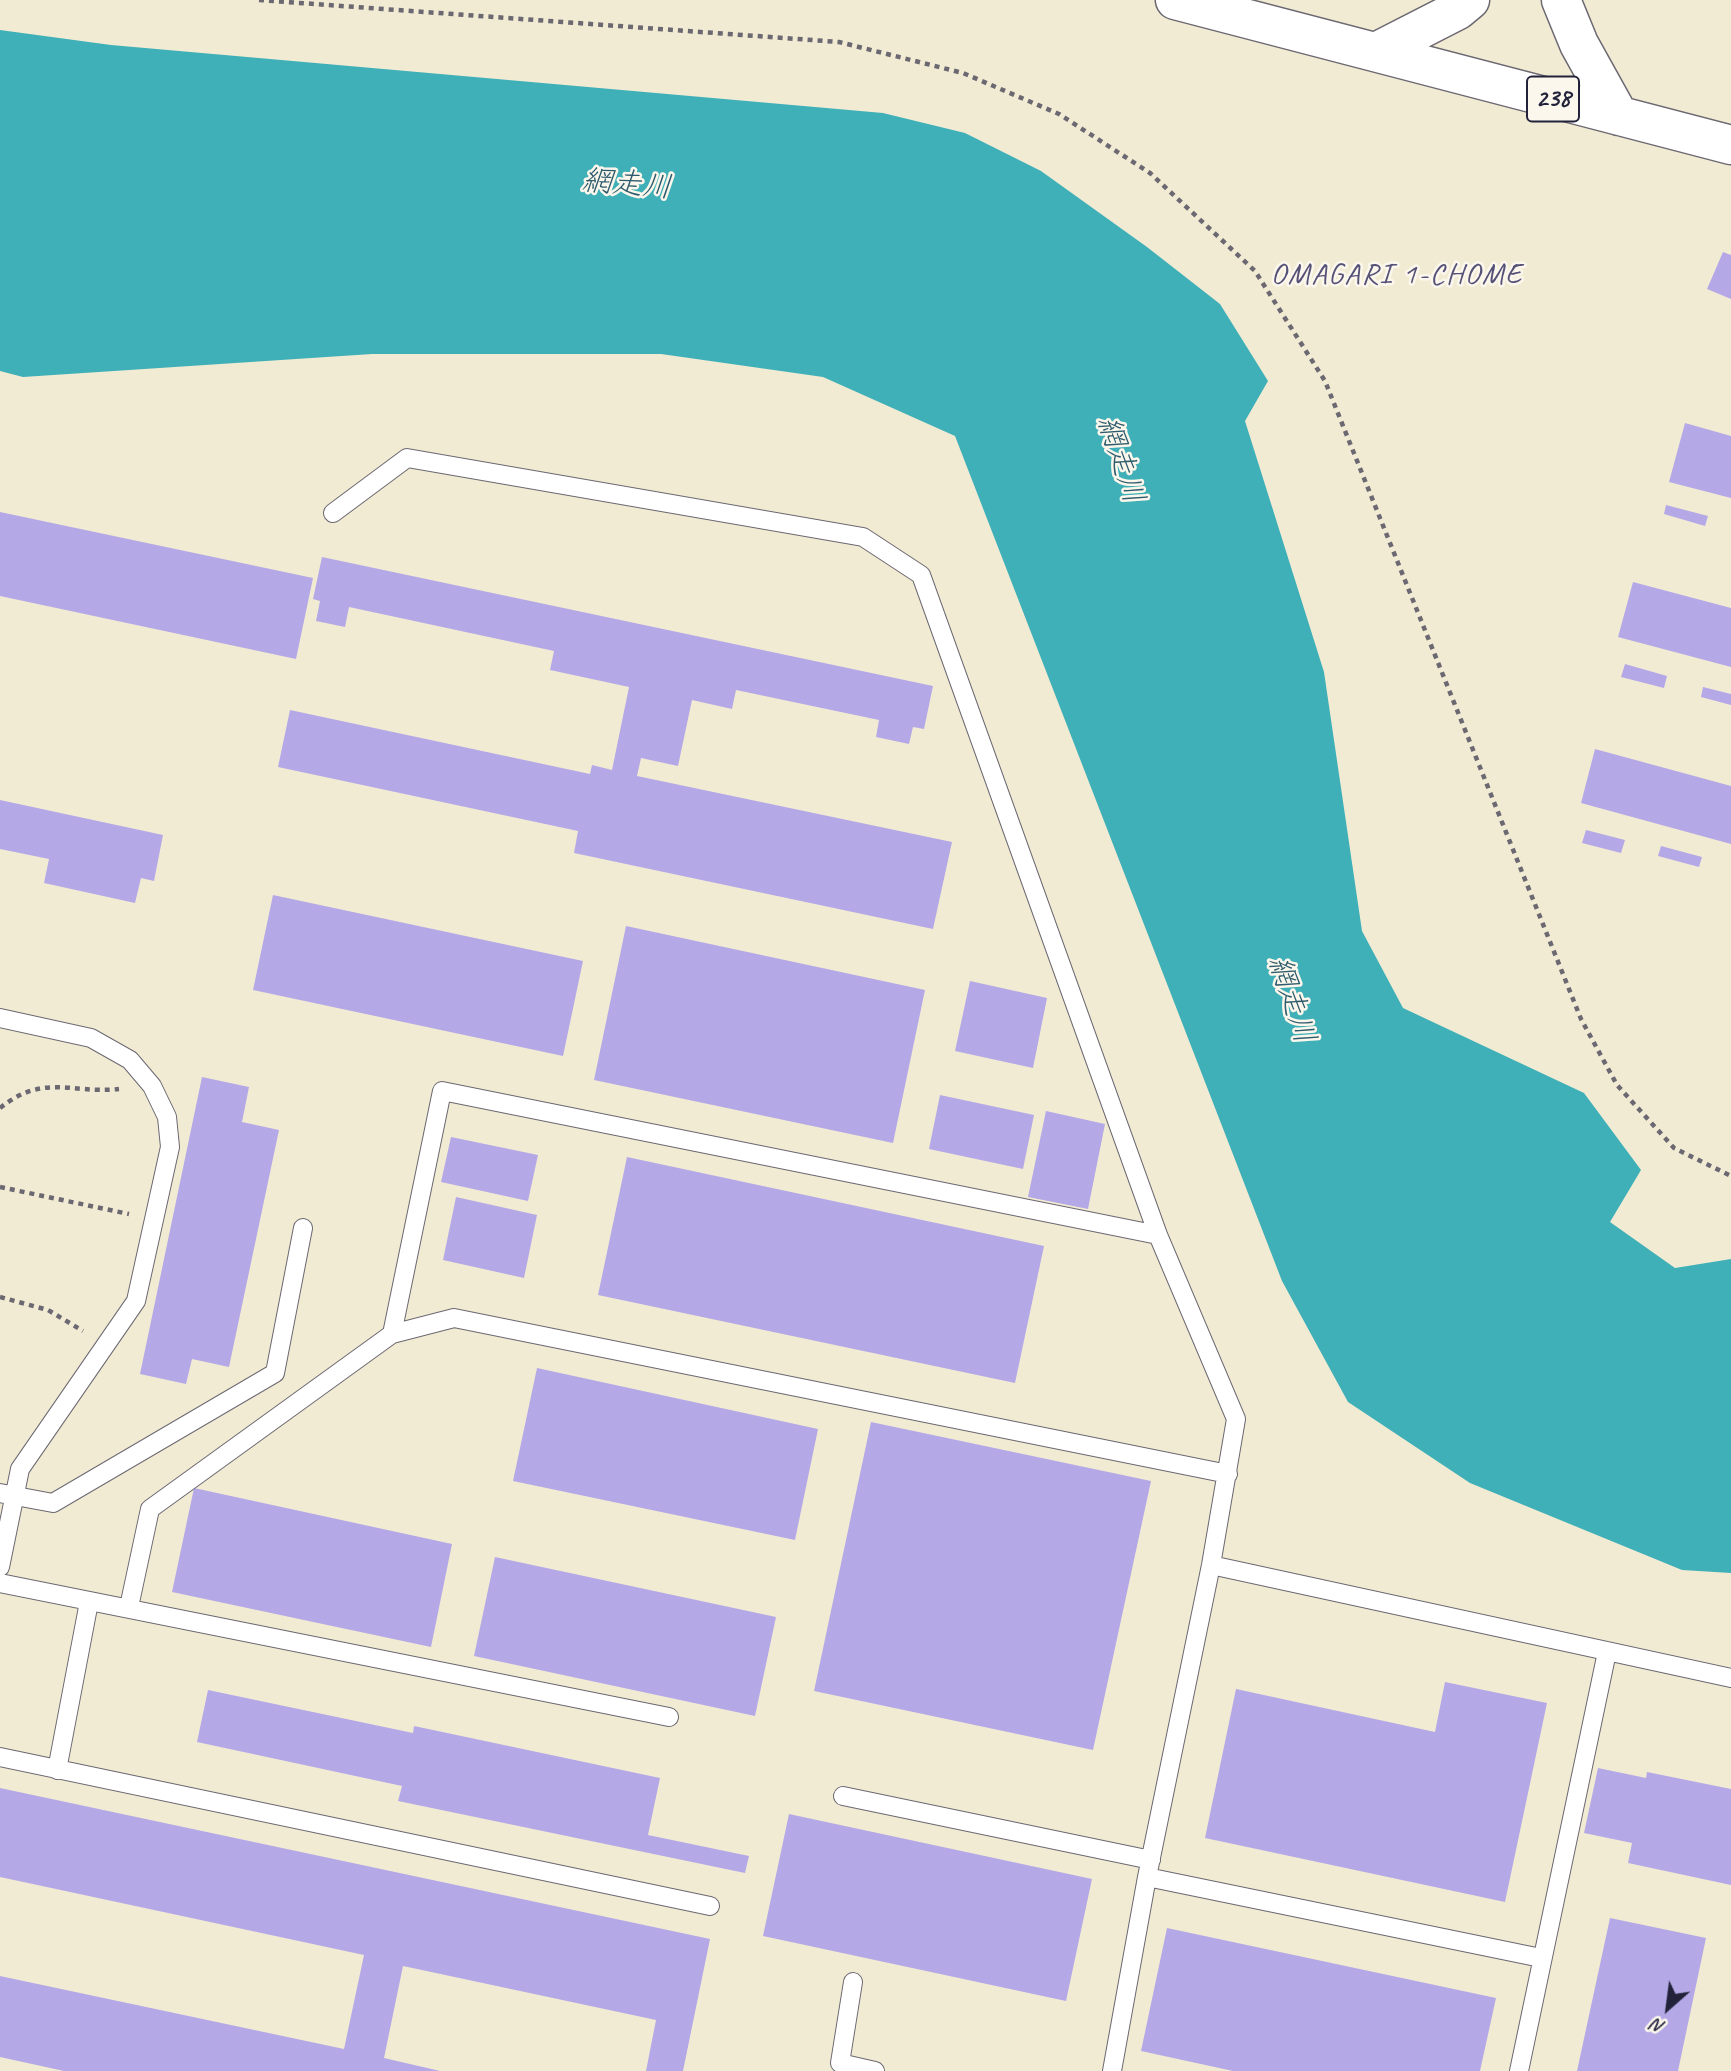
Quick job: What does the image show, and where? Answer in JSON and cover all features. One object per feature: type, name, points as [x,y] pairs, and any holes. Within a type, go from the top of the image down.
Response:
[{"type":"highway","points":[[1175,0],[1376,52],[1458,10],[1470,0]]},
{"type":"highway","points":[[1561,0],[1579,44],[1619,116]]},
{"type":"highway","name":"238","points":[[1376,52],[1731,145]]},
{"type":"lane","points":[[333,513],[407,458],[863,537],[921,575],[1158,1235],[1236,1419],[1211,1565],[1149,1869],[1112,2071]]},
{"type":"lane","points":[[0,1018],[91,1038],[130,1060],[152,1086],[167,1118],[170,1147],[157,1220],[136,1301],[20,1469],[8,1494],[0,1567]]},
{"type":"lane","points":[[392,1334],[442,1091],[1158,1235]]},
{"type":"lane","points":[[8,1494],[53,1503],[275,1373],[303,1228]]},
{"type":"lane","points":[[129,1607],[150,1509],[392,1334],[454,1318],[1228,1474]]},
{"type":"lane","points":[[1211,1565],[1731,1678]]},
{"type":"lane","points":[[0,1583],[669,1717]]},
{"type":"lane","points":[[57,1770],[89,1602]]},
{"type":"lane","points":[[1519,2071],[1607,1652]]},
{"type":"lane","points":[[0,1757],[710,1906]]},
{"type":"lane","points":[[843,1796],[1541,1958]]},
{"type":"lane","points":[[853,1982],[840,2063],[875,2071]]},
{"type":"path","points":[[259,0],[839,42],[975,78],[1059,114],[1150,173],[1255,271],[1325,381],[1581,1019],[1617,1085],[1674,1148],[1731,1176]]},
{"type":"path","points":[[0,1108],[35,1087],[96,1091],[152,1086]]},
{"type":"path","points":[[0,1187],[157,1220]]},
{"type":"path","points":[[0,1297],[48,1310],[108,1345]]},
{"type":"water","name":"網走川","points":[[0,30],[111,45],[883,113],[965,133],[1041,171],[1147,247],[1220,304],[1268,381],[1245,421],[1324,672],[1362,931],[1403,1008],[1584,1093],[1641,1170],[1610,1222],[1675,1268],[1731,1259],[1731,1573],[1682,1570],[1470,1483],[1348,1402],[1282,1281],[955,436],[823,377],[661,354],[372,354],[23,377],[0,371]]},
{"type":"building","points":[[1723,252],[1731,255],[1731,299],[1707,289]]},
{"type":"building","points":[[1685,423],[1731,436],[1731,498],[1669,482]]},
{"type":"building","points":[[1666,505],[1708,516],[1705,526],[1664,514]]},
{"type":"building","points":[[0,512],[313,578],[296,659],[0,596]]},
{"type":"building","points":[[322,557],[933,686],[924,729],[913,727],[909,744],[876,737],[879,720],[736,690],[732,709],[692,700],[678,766],[641,758],[637,776],[952,842],[933,929],[574,853],[578,831],[278,767],[290,710],[590,774],[592,765],[612,770],[629,687],[550,670],[554,651],[349,607],[345,627],[316,621],[320,601],[313,599]]},
{"type":"building","points":[[1633,582],[1731,608],[1731,667],[1618,637]]},
{"type":"building","points":[[1625,664],[1667,676],[1664,688],[1621,677]]},
{"type":"building","points":[[1703,687],[1731,694],[1731,705],[1701,697]]},
{"type":"building","points":[[1595,749],[1731,786],[1731,844],[1581,803]]},
{"type":"building","points":[[0,800],[163,835],[154,881],[141,878],[135,903],[44,883],[49,859],[0,849]]},
{"type":"building","points":[[1586,830],[1625,840],[1621,853],[1582,843]]},
{"type":"building","points":[[1661,846],[1702,857],[1699,867],[1658,856]]},
{"type":"building","points":[[273,895],[583,961],[563,1056],[253,990]]},
{"type":"building","points":[[626,926],[925,990],[893,1143],[594,1080]]},
{"type":"building","points":[[970,981],[1047,998],[1033,1068],[955,1051]]},
{"type":"building","points":[[202,1077],[249,1087],[242,1122],[279,1130],[229,1367],[192,1359],[186,1384],[140,1374]]},
{"type":"building","points":[[940,1095],[1034,1115],[1023,1169],[929,1149]]},
{"type":"building","points":[[1046,1111],[1105,1124],[1088,1209],[1028,1197]]},
{"type":"building","points":[[451,1137],[538,1155],[528,1201],[441,1182]]},
{"type":"building","points":[[627,1157],[1044,1246],[1015,1383],[598,1295]]},
{"type":"building","points":[[456,1197],[537,1215],[524,1278],[443,1260]]},
{"type":"building","points":[[537,1368],[818,1429],[795,1540],[513,1481]]},
{"type":"building","points":[[871,1422],[1151,1481],[1093,1750],[814,1691]]},
{"type":"building","points":[[194,1488],[452,1544],[431,1647],[172,1592]]},
{"type":"building","points":[[495,1557],[776,1617],[755,1716],[474,1656]]},
{"type":"building","points":[[1445,1682],[1547,1703],[1505,1902],[1205,1838],[1236,1689],[1435,1732]]},
{"type":"building","points":[[208,1690],[413,1733],[414,1726],[660,1778],[648,1835],[749,1856],[745,1873],[398,1801],[402,1786],[197,1742]]},
{"type":"building","points":[[1598,1768],[1646,1778],[1647,1772],[1731,1789],[1731,1885],[1628,1863],[1632,1843],[1584,1833]]},
{"type":"building","points":[[0,1788],[710,1939],[683,2071],[646,2071],[656,2020],[403,1966],[384,2058],[440,2071],[64,2071],[0,2057],[0,1976],[344,2049],[364,1955],[0,1877]]},
{"type":"building","points":[[789,1814],[1092,1879],[1066,2001],[763,1936]]},
{"type":"building","points":[[1610,1918],[1706,1938],[1678,2071],[1577,2071]]},
{"type":"building","points":[[1167,1928],[1496,1998],[1480,2071],[1233,2071],[1141,2051]]},
{"type":"district","name":"OMAGARI 1-CHOME","points":[[1397,275]]}]
